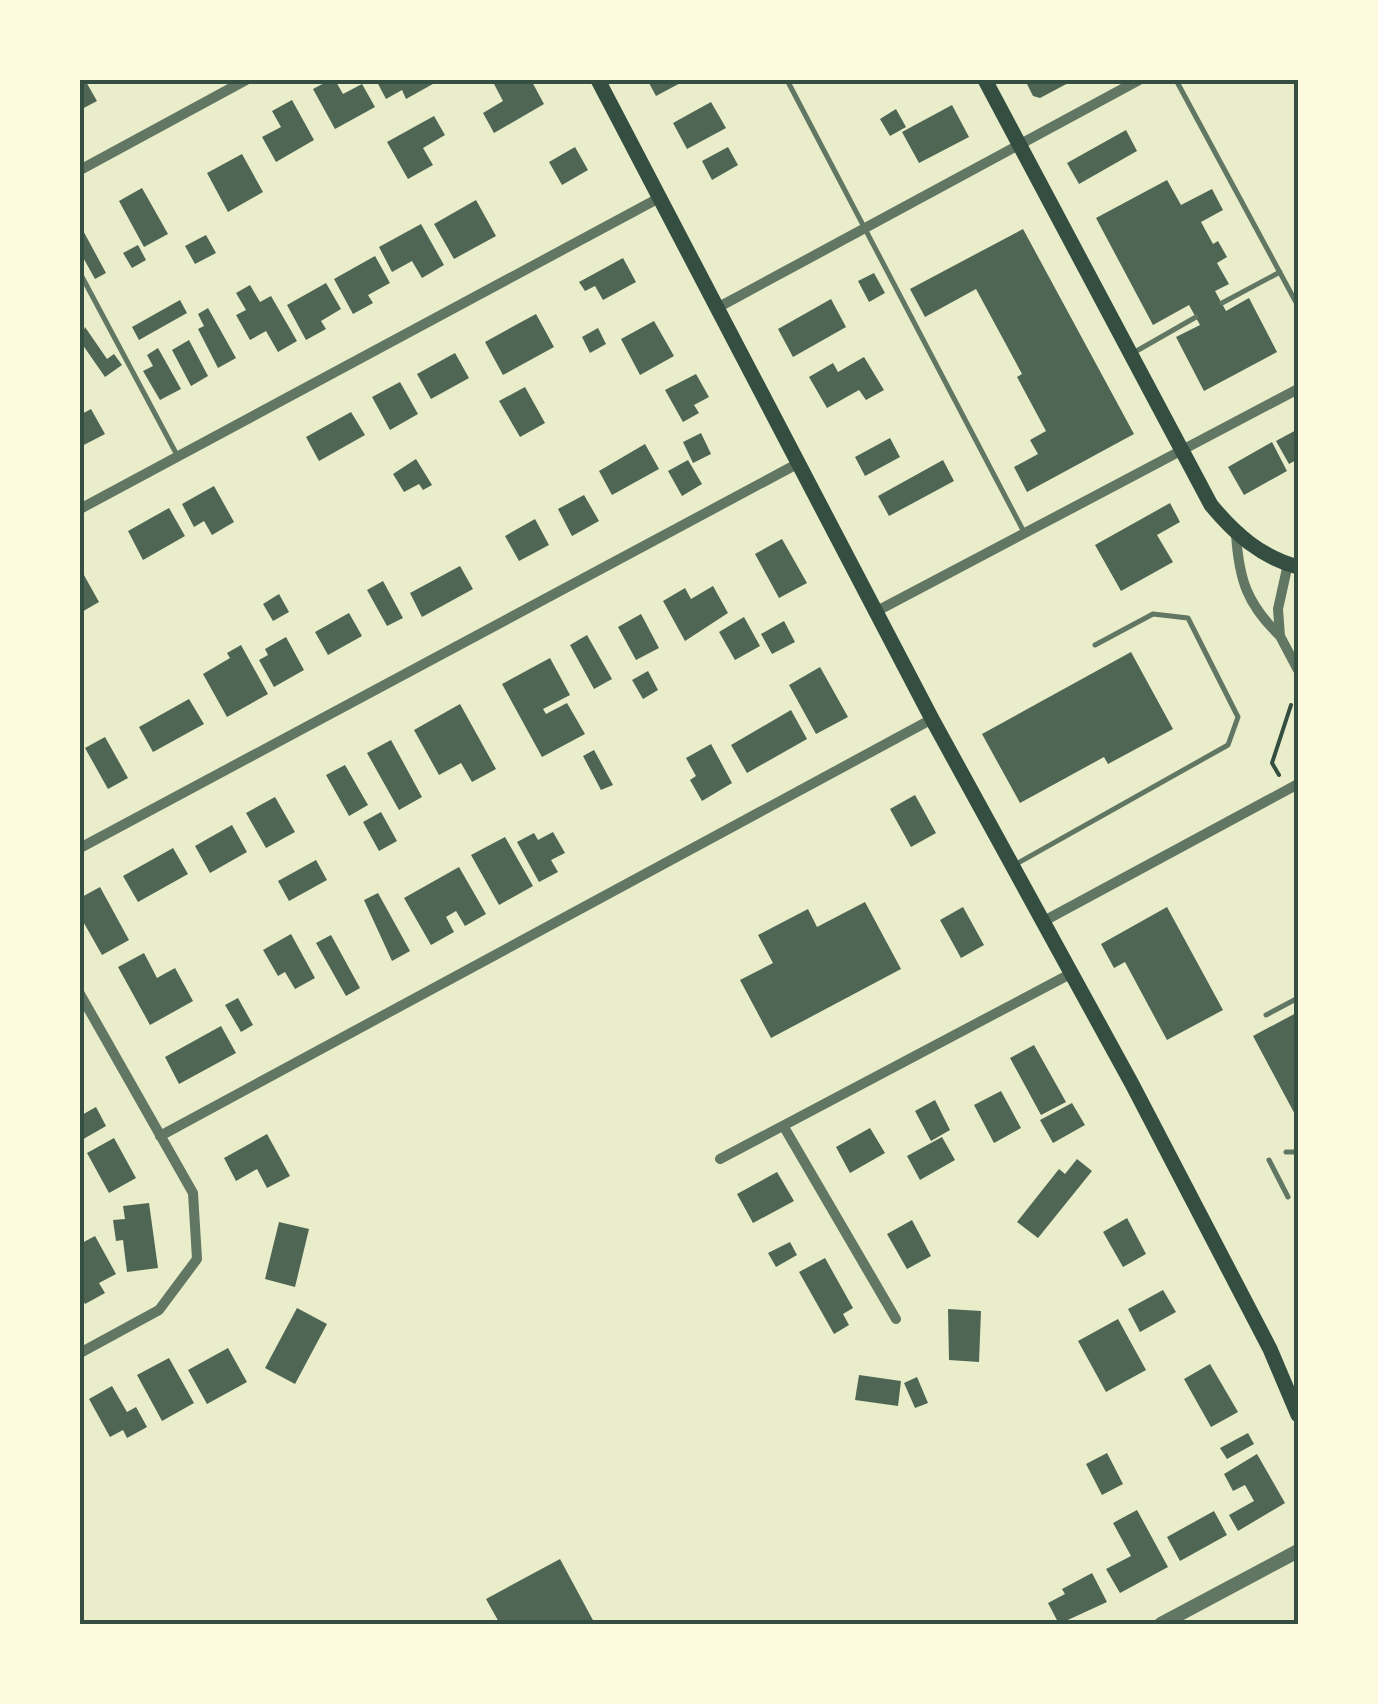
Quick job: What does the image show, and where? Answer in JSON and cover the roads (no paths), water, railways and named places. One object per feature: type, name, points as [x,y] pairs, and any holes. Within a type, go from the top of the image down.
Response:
[{"type":"main road","points":[[598,80],[932,718],[1072,973],[1270,1350],[1298,1416]]},
{"type":"main road","points":[[985,80],[1210,506],[1236,534],[1293,566]]},
{"type":"street","points":[[80,170],[246,80]]},
{"type":"street","points":[[717,308],[1139,80]]},
{"type":"street","points":[[80,509],[659,198]]},
{"type":"street","points":[[876,611],[1298,389]]},
{"type":"street","points":[[80,848],[798,464]]},
{"type":"street","points":[[1236,534],[1238,575],[1260,616],[1280,636],[1298,670]]},
{"type":"street","points":[[1280,636],[1279,598],[1293,566]]},
{"type":"street","points":[[160,1136],[932,718]]},
{"type":"street","points":[[1044,921],[1298,784]]},
{"type":"street","points":[[720,1159],[1072,973]]},
{"type":"street","points":[[80,994],[193,1193],[197,1259],[159,1310],[80,1353]]},
{"type":"street","points":[[784,1127],[896,1319]]},
{"type":"street","points":[[1161,1624],[1298,1550]]},
{"type":"lane","points":[[787,80],[1025,534]]},
{"type":"lane","points":[[1176,80],[1298,306]]},
{"type":"lane","points":[[1222,303],[1280,272]]},
{"type":"lane","points":[[80,273],[177,455]]},
{"type":"lane","points":[[1129,356],[1196,317]]},
{"type":"lane","points":[[1013,865],[1228,745],[1238,717],[1188,618],[1154,614],[1096,645]]},
{"type":"lane","points":[[1266,1015],[1298,998]]},
{"type":"lane","points":[[1286,1152],[1298,1152]]},
{"type":"lane","points":[[1269,1160],[1288,1197]]}]
